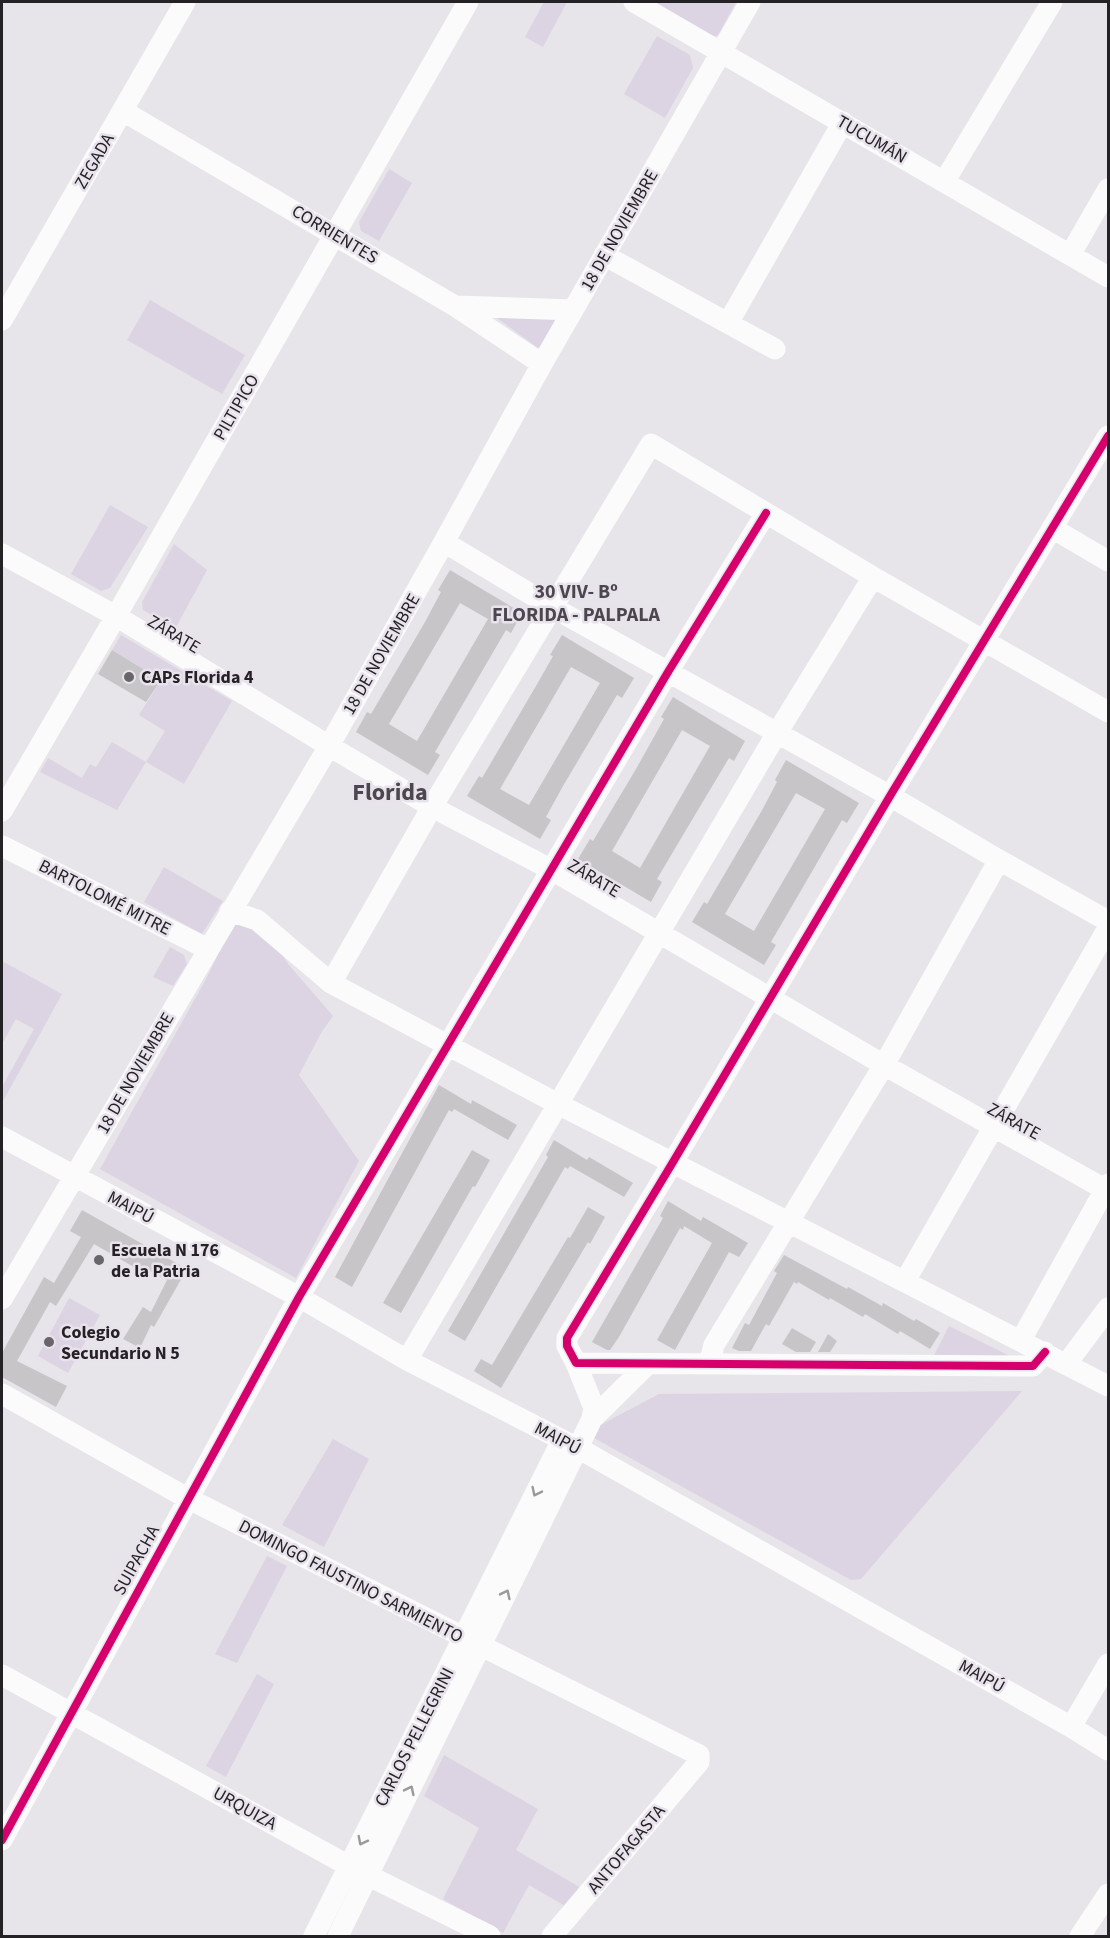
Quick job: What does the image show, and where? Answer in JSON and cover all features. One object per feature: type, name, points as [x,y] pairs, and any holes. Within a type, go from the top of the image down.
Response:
[{"type":"street","name":"ZEGADA","points":[[2,320],[185,2]]},
{"type":"street","name":"PILTIPICO","points":[[2,812],[468,2]]},
{"type":"street","name":"TUCUMÁN","points":[[634,2],[1108,277]]},
{"type":"street","name":"18 DE NOVIEMBRE","points":[[2,1299],[329,746],[542,364],[750,2]]},
{"type":"street","points":[[944,182],[1050,2]]},
{"type":"street","name":"CORRIENTES","points":[[123,111],[336,234],[455,306],[542,364]]},
{"type":"street","points":[[728,323],[843,122]]},
{"type":"street","points":[[1070,255],[1108,189]]},
{"type":"street","points":[[604,255],[775,349]]},
{"type":"street","points":[[455,306],[573,310]]},
{"type":"street","points":[[592,1419],[594,1408],[567,1347],[567,1338],[1108,436]]},
{"type":"street","points":[[331,984],[432,807],[651,444],[873,577],[1108,712]]},
{"type":"street","name":"SUIPACHA","points":[[2,1840],[187,1498],[299,1297],[668,672],[766,513]]},
{"type":"street","points":[[1052,528],[1108,561]]},
{"type":"street","points":[[444,542],[552,607],[1108,921]]},
{"type":"street","name":"ZÁRATE","points":[[2,554],[116,616],[432,807],[552,870],[884,1065],[1107,1188]]},
{"type":"street","points":[[407,1360],[777,734],[873,577]]},
{"type":"street","name":"BARTOLOMÉ MITRE","points":[[2,846],[208,949]]},
{"type":"street","points":[[709,1364],[714,1345],[884,1065],[999,860]]},
{"type":"street","points":[[230,911],[257,920],[331,984],[558,1104],[1108,1386]]},
{"type":"street","points":[[905,1281],[1108,928]]},
{"type":"street","name":"MAIPÚ","points":[[2,1137],[299,1297],[407,1360],[570,1444],[1108,1750]]},
{"type":"street","points":[[1021,1340],[1107,1188]]},
{"type":"street","points":[[1066,1363],[1108,1308]]},
{"type":"street","points":[[576,1363],[1033,1366],[1045,1352]]},
{"type":"street","name":"CARLOS PELLEGRINI","points":[[338,1936],[369,1874],[472,1642],[570,1444],[648,1364]]},
{"type":"street","name":"DOMINGO FAUSTINO SARMIENTO","points":[[2,1394],[187,1498],[699,1755],[699,1762]]},
{"type":"street","name":"CARLOS PELLEGRINI","points":[[314,1936],[349,1866],[472,1642]]},
{"type":"street","points":[[1071,1727],[1108,1664]]},
{"type":"street","name":"URQUIZA","points":[[2,1675],[349,1866],[489,1936]]},
{"type":"street","name":"ANTOFAGASTA","points":[[552,1936],[699,1762]]},
{"type":"street","points":[[1080,1936],[1108,1894]]},
{"type":"shaded area","points":[[544,2],[567,2],[543,47],[525,37]]},
{"type":"shaded area","points":[[650,2],[736,2],[718,35],[711,37]]},
{"type":"shaded area","points":[[657,36],[690,55],[693,68],[665,118],[624,94]]},
{"type":"shaded area","points":[[389,169],[412,183],[379,241],[361,231],[359,222]]},
{"type":"shaded area","points":[[150,300],[245,355],[222,394],[127,340]]},
{"type":"shaded area","points":[[490,313],[559,319],[541,350]]},
{"type":"shaded area","points":[[110,505],[148,527],[110,588],[101,591],[71,574]]},
{"type":"shaded area","points":[[174,544],[207,570],[175,629],[143,610],[142,602]]},
{"type":"shaded area","points":[[121,635],[232,701],[184,784],[146,762],[165,731],[139,715],[161,680],[112,650]]},
{"type":"shaded area","points":[[112,742],[146,762],[117,810],[40,772],[48,758],[82,778],[90,764],[96,767]]},
{"type":"shaded area","points":[[164,867],[223,901],[202,934],[144,902]]},
{"type":"shaded area","points":[[233,924],[250,924],[271,939],[289,965],[333,1016],[321,1033],[299,1075],[359,1161],[296,1278],[100,1169],[206,979]]},
{"type":"shaded area","points":[[170,947],[184,955],[187,964],[173,986],[153,977]]},
{"type":"shaded area","points":[[2,961],[62,994],[2,1103],[2,1087],[34,1029],[16,1019],[2,1044]]},
{"type":"shaded area","points":[[69,1298],[100,1315],[68,1373],[38,1356]]},
{"type":"shaded area","points":[[949,1326],[1022,1362],[928,1367]]},
{"type":"shaded area","points":[[1022,1391],[861,1579],[851,1580],[585,1433],[659,1394]]},
{"type":"shaded area","points":[[333,1439],[369,1459],[324,1547],[282,1525]]},
{"type":"shaded area","points":[[267,1556],[287,1566],[237,1663],[215,1654]]},
{"type":"shaded area","points":[[257,1674],[274,1684],[226,1777],[206,1766]]},
{"type":"shaded area","points":[[444,1755],[538,1809],[516,1850],[581,1888],[565,1906],[529,1885],[503,1933],[443,1899],[479,1828],[424,1796]]},
{"type":"building","points":[[450,570],[522,613],[511,633],[506,630],[435,752],[440,755],[428,775],[356,732],[367,712],[371,714],[425,622],[441,592],[438,590]],"holes":[[[460,603],[488,619],[417,741],[389,724]]]},
{"type":"building","points":[[562,635],[634,678],[622,698],[617,695],[563,786],[546,817],[551,820],[540,839],[467,796],[479,776],[482,778],[553,656],[550,655]],"holes":[[[571,667],[600,683],[529,805],[500,789]]]},
{"type":"building","name":"CAPs Florida 4","points":[[112,650],[161,680],[146,702],[98,674]]},
{"type":"building","points":[[673,697],[745,741],[734,761],[729,758],[657,879],[662,882],[651,902],[578,859],[590,839],[593,841],[636,769],[664,719],[661,717]],"holes":[[[682,730],[710,746],[640,868],[612,851]]]},
{"type":"building","points":[[786,760],[859,803],[847,823],[842,820],[771,942],[776,945],[764,965],[692,922],[704,902],[707,904],[761,812],[777,782],[775,780]],"holes":[[[796,793],[825,809],[754,931],[725,914]]]},
{"type":"building","points":[[439,1085],[471,1104],[472,1100],[517,1125],[508,1140],[454,1109],[452,1112],[449,1110],[352,1287],[335,1277]]},
{"type":"building","points":[[554,1140],[587,1160],[589,1157],[633,1183],[624,1197],[570,1166],[568,1169],[565,1167],[465,1341],[448,1331],[548,1157],[546,1155]]},
{"type":"building","points":[[472,1150],[490,1160],[401,1313],[383,1303]]},
{"type":"building","points":[[668,1201],[701,1221],[703,1217],[748,1243],[739,1257],[729,1252],[675,1350],[657,1340],[712,1243],[684,1226],[683,1230],[680,1228],[619,1337],[610,1350],[607,1350],[592,1342],[663,1218],[660,1216]]},
{"type":"building","points":[[588,1207],[605,1217],[501,1388],[474,1371],[481,1359],[492,1365]]},
{"type":"building","points":[[82,1210],[187,1269],[154,1327],[151,1325],[140,1348],[123,1339],[143,1307],[151,1312],[167,1280],[141,1266],[139,1270],[94,1244],[56,1306],[50,1302],[17,1361],[67,1386],[56,1407],[2,1377],[2,1353],[44,1277],[54,1283],[81,1237],[70,1231]]},
{"type":"building","points":[[784,1255],[847,1289],[848,1287],[882,1306],[883,1303],[940,1333],[930,1349],[900,1331],[898,1334],[865,1314],[863,1317],[830,1298],[829,1300],[798,1282],[797,1284],[794,1282],[769,1326],[766,1324],[751,1351],[739,1351],[732,1348],[745,1323],[749,1325]]},
{"type":"building","points":[[792,1328],[816,1342],[810,1352],[796,1352],[782,1344]]},
{"type":"building","points":[[828,1334],[837,1341],[830,1352],[818,1352]]},
{"type":"cycle path","points":[[1045,1352],[1033,1366],[576,1363],[567,1346],[567,1338],[1108,436]]},
{"type":"cycle path","points":[[2,1840],[299,1297],[668,672],[766,513]]},
{"type":"place","name":"CAPs Florida 4","points":[[129,677]]},
{"type":"place","name":"Escuela N 176 de la Patria","points":[[99,1260]]},
{"type":"place","name":"Colegio Secundario N 5","points":[[49,1342]]},
{"type":"district","name":"30 VIV- Bº FLORIDA - PALPALA","points":[[576,602]]},
{"type":"district","name":"Florida","points":[[390,792]]}]
